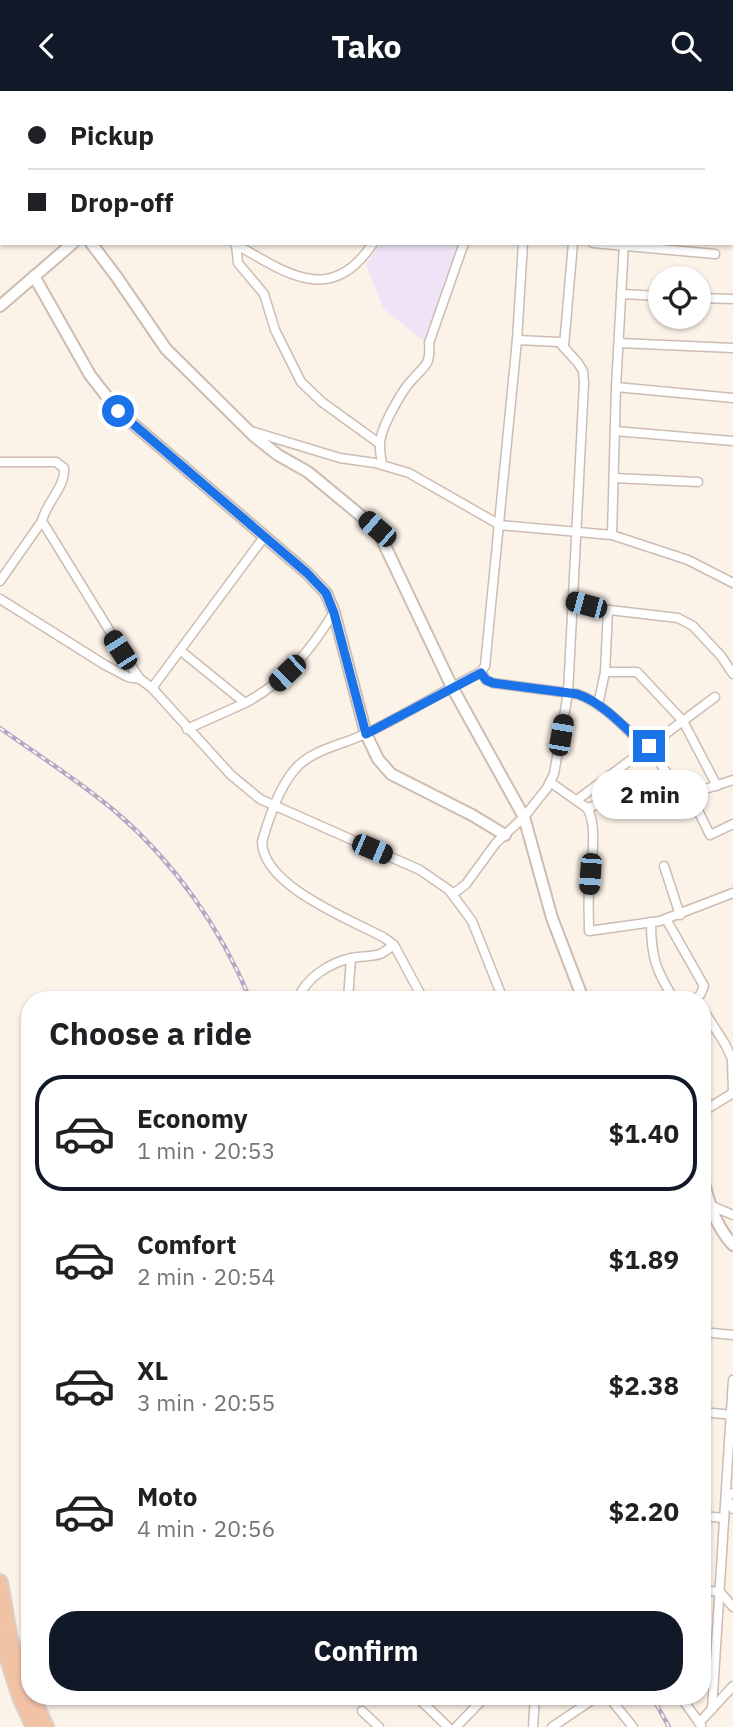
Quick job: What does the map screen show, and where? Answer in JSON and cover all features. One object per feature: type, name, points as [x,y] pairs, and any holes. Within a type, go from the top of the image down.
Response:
[{"type":"highway","points":[[0,1582],[10,1639],[21,1667]]},
{"type":"highway","points":[[0,1634],[21,1699]]},
{"type":"highway","points":[[24,1705],[34,1727]]},
{"type":"highway","points":[[36,1705],[46,1727]]},
{"type":"street","points":[[0,306],[71,245]]},
{"type":"street","points":[[92,245],[166,349],[248,430],[278,455],[321,482],[377,529],[452,687],[524,817],[552,918],[580,991]]},
{"type":"street","points":[[235,245],[238,263],[264,295],[275,330],[301,382],[322,402],[380,444]]},
{"type":"street","points":[[237,245],[293,276],[326,280],[341,275],[371,245]]},
{"type":"street","points":[[382,464],[380,444],[384,426],[412,379],[426,368],[430,353],[429,343],[463,245]]},
{"type":"street","points":[[419,991],[394,945],[305,897],[267,860],[262,850],[262,842],[275,807],[291,774],[300,763],[366,734],[481,673],[488,648],[517,340],[523,245]]},
{"type":"street","points":[[564,346],[573,245]]},
{"type":"street","points":[[612,535],[616,387],[624,245],[715,254]]},
{"type":"street","points":[[34,276],[90,375],[118,411],[326,593],[334,613],[366,734],[378,759],[391,774],[505,835]]},
{"type":"street","points":[[621,295],[648,296]]},
{"type":"street","points":[[711,298],[733,299]]},
{"type":"street","points":[[453,894],[466,884],[485,857],[524,817],[550,782],[554,774],[568,693],[583,371],[559,342],[517,340]]},
{"type":"street","points":[[619,343],[733,348]]},
{"type":"street","points":[[616,387],[733,398]]},
{"type":"street","points":[[248,430],[340,458],[382,464],[409,473],[500,525],[612,535],[688,560],[733,583]]},
{"type":"street","points":[[615,431],[733,440]]},
{"type":"street","points":[[0,462],[61,463],[65,474],[44,510],[42,521],[0,581]]},
{"type":"street","points":[[614,478],[698,482]]},
{"type":"street","points":[[42,521],[140,680]]},
{"type":"street","points":[[152,688],[264,537]]},
{"type":"street","points":[[0,599],[105,665],[152,688],[244,788],[275,807],[420,870],[453,894],[472,921],[500,991]]},
{"type":"street","points":[[571,601],[608,610],[678,618],[693,626],[721,656],[733,674]]},
{"type":"street","points":[[598,705],[605,672],[608,610]]},
{"type":"street","points":[[187,729],[274,687],[301,659],[334,613]]},
{"type":"street","points":[[181,652],[245,703]]},
{"type":"street","points":[[605,672],[637,673],[683,721],[717,786]]},
{"type":"street","points":[[481,673],[486,680],[493,683],[588,698],[648,747],[666,772],[670,793]]},
{"type":"street","points":[[577,800],[715,697]]},
{"type":"street","points":[[587,808],[637,792],[689,792],[733,780]]},
{"type":"street","points":[[550,782],[587,808],[592,819],[589,931],[666,919],[733,893]]},
{"type":"street","points":[[689,792],[710,835],[733,824]]},
{"type":"street","points":[[664,866],[680,915]]},
{"type":"street","points":[[666,919],[704,986],[702,991]]},
{"type":"street","points":[[651,922],[651,941],[657,972],[669,991]]},
{"type":"street","points":[[300,991],[309,979],[351,958],[383,953],[394,945]]},
{"type":"street","points":[[349,991],[351,958]]},
{"type":"street","points":[[711,1022],[732,1059],[733,1093],[711,1106]]},
{"type":"street","points":[[711,1205],[733,1215]]},
{"type":"street","points":[[711,1208],[719,1229],[733,1245]]},
{"type":"street","points":[[711,1333],[733,1335]]},
{"type":"street","points":[[712,1709],[724,1518],[729,1495],[733,1380]]},
{"type":"street","points":[[711,1413],[732,1415]]},
{"type":"street","points":[[729,1495],[733,1509]]},
{"type":"street","points":[[711,1517],[724,1518]]},
{"type":"street","points":[[711,1591],[720,1592],[733,1607]]},
{"type":"street","points":[[687,1705],[701,1725],[732,1687]]},
{"type":"street","points":[[425,1705],[448,1727]]},
{"type":"street","points":[[456,1727],[477,1705]]},
{"type":"street","points":[[533,1727],[534,1705]]},
{"type":"street","points":[[552,1727],[585,1705]]},
{"type":"street","points":[[614,1705],[629,1726]]},
{"type":"street","points":[[362,1711],[379,1727]]},
{"type":"shaded area","points":[[379,245],[462,245],[426,343],[383,308],[366,265]]},
{"type":"railway","points":[[0,728],[117,813],[158,853],[177,875],[210,923],[246,991]]},
{"type":"railway","points":[[657,1705],[669,1727]]},
{"type":"route","points":[[118,411],[307,573],[326,593],[334,613],[366,734],[481,673],[486,680],[493,683],[577,694],[588,698],[647,748],[649,746]]}]
